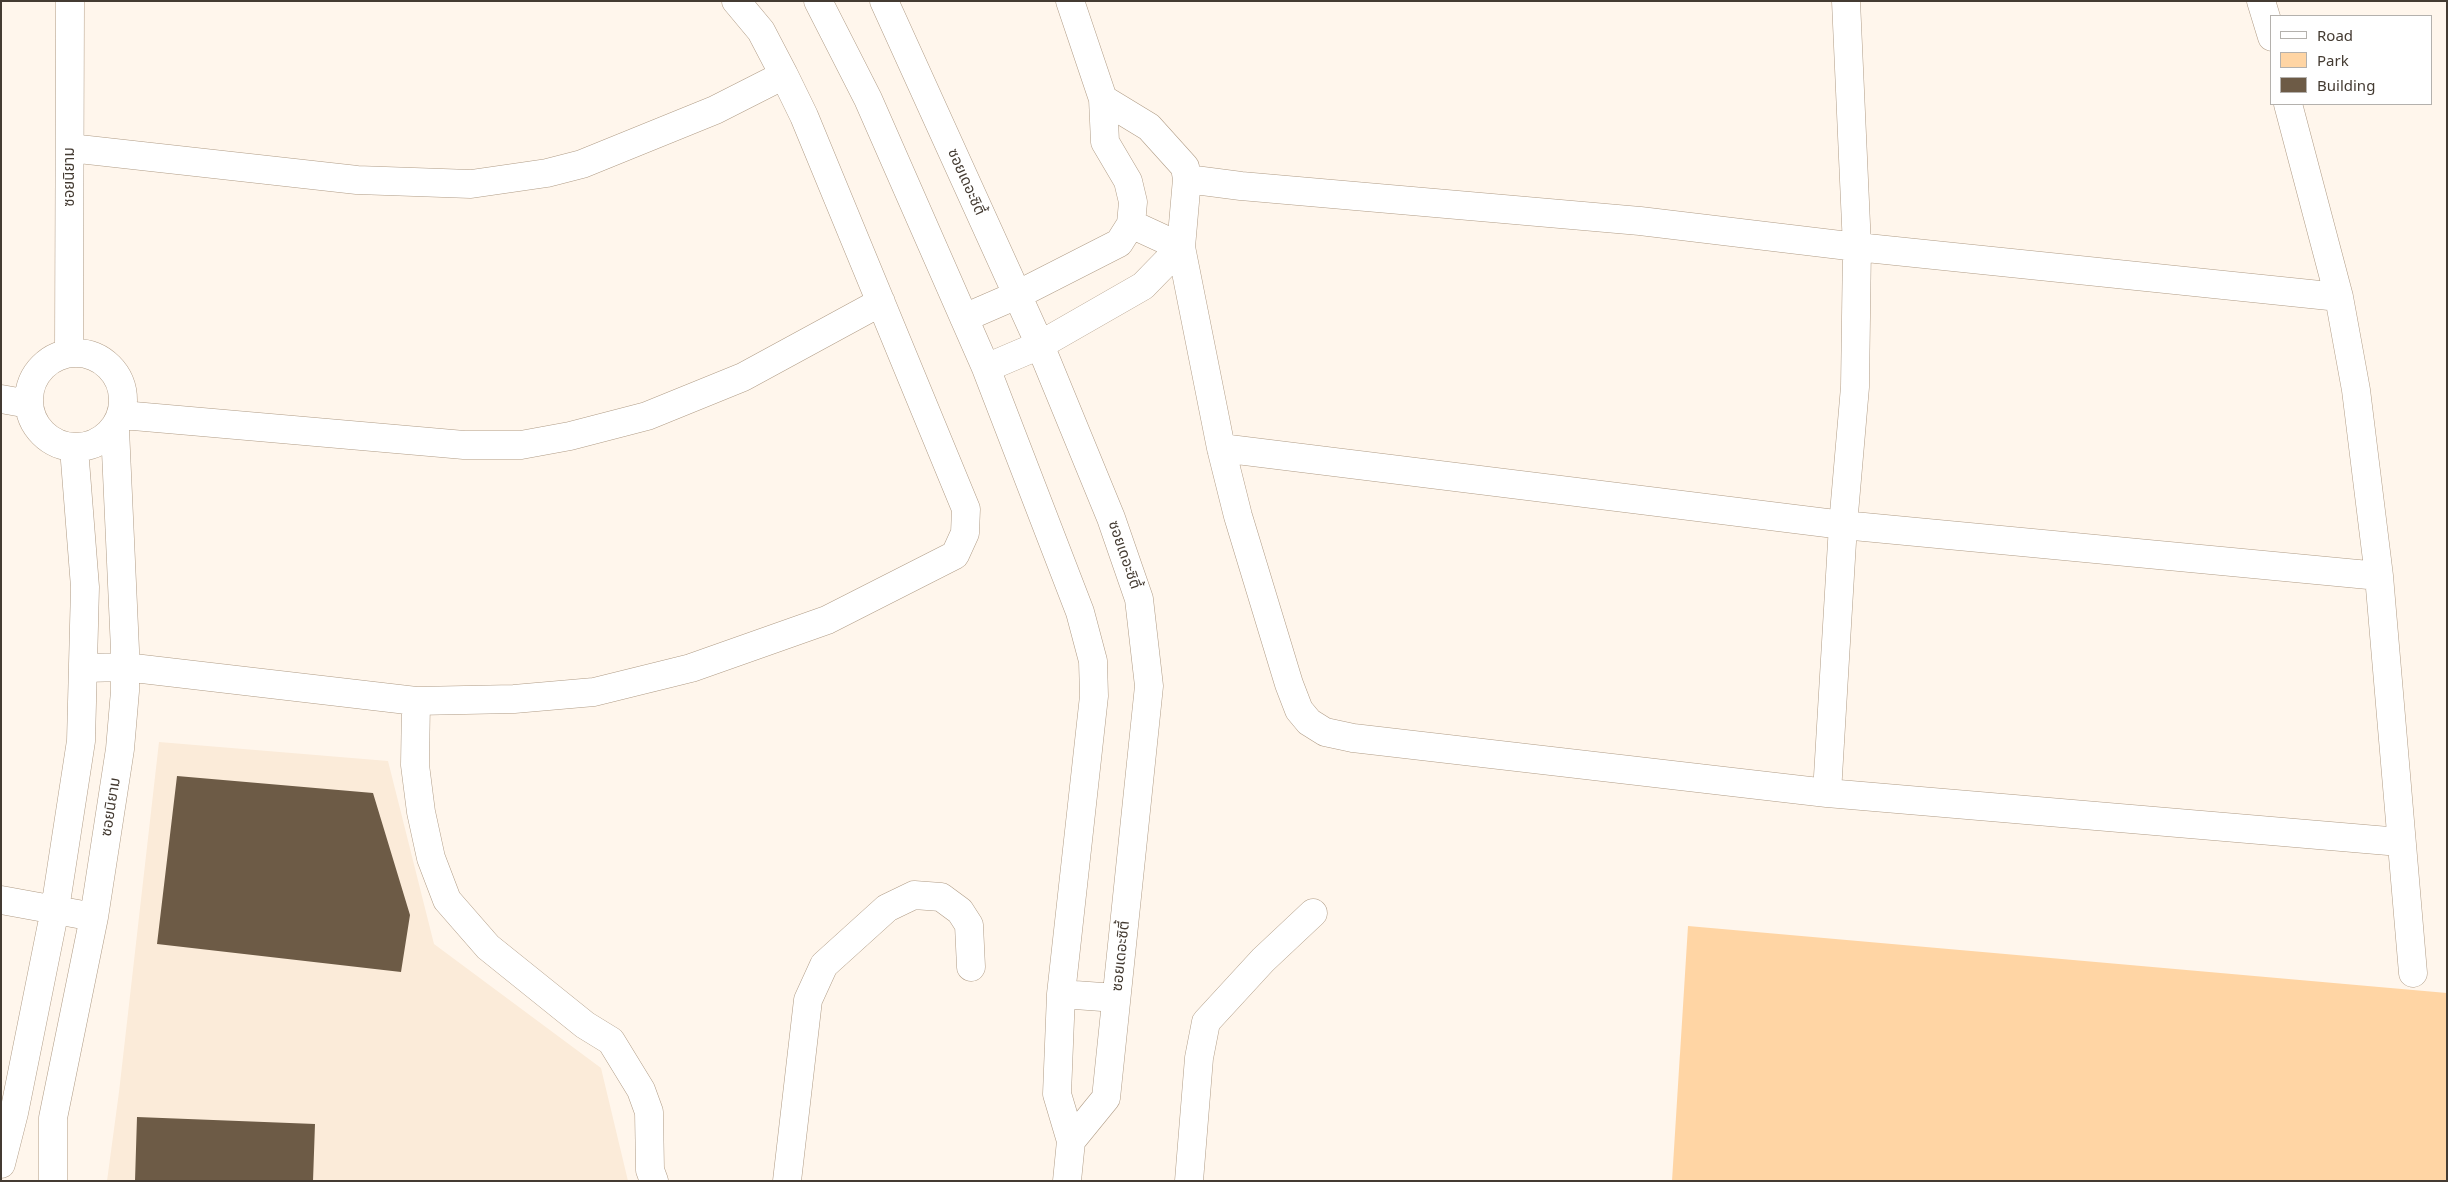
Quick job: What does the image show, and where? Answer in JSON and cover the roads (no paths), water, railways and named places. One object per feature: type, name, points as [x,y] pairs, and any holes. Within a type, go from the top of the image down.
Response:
[{"type":"street","name":"ซอยนิยาม","points":[[53,1181],[53,1118],[94,917],[120,749],[126,667],[118,422],[124,399],[121,383],[113,370],[100,360],[85,354],[69,353],[70,1]]},
{"type":"street","points":[[85,668],[126,667],[416,701],[514,700],[594,692],[691,668],[827,620],[954,555],[965,532],[966,509],[804,116],[761,31],[736,1]]},
{"type":"street","points":[[818,1],[868,99],[986,368],[1080,612],[1093,662],[1094,696],[1061,994],[1056,1094],[1071,1141],[1067,1181]]},
{"type":"street","name":"ซอยเดอะซิตี้","points":[[884,1],[1040,345],[1111,518],[1139,599],[1149,686],[1106,1098],[1071,1141]]},
{"type":"street","points":[[964,318],[1017,295],[1120,243],[1132,224],[1133,202],[1128,182],[1105,142],[1103,99],[1070,1]]},
{"type":"street","points":[[1827,793],[1843,525],[1855,387],[1857,247],[1846,1]]},
{"type":"street","points":[[2261,1],[2270,30]]},
{"type":"street","points":[[70,148],[357,180],[471,184],[547,174],[582,164],[714,110],[784,75]]},
{"type":"street","points":[[1103,99],[1149,127],[1186,167],[1187,179],[1181,247],[1222,448],[1238,516],[1289,684],[1299,710],[1309,722],[1325,732],[1354,738],[1827,793],[2400,842]]},
{"type":"street","points":[[2288,105],[2339,298],[2356,390],[2379,576],[2400,842],[2413,973]]},
{"type":"street","points":[[1187,179],[1241,186],[1640,221],[1857,247],[2339,298]]},
{"type":"street","points":[[1132,224],[1181,247]]},
{"type":"street","points":[[986,368],[1040,345],[1144,286],[1181,247]]},
{"type":"street","points":[[69,353],[56,358],[44,366],[35,377],[29,404],[32,417],[38,429],[49,439],[61,445],[74,448],[90,446],[103,440],[118,422],[464,445],[521,445],[570,436],[647,416],[743,377],[881,302]]},
{"type":"street","points":[[1,399],[29,404]]},
{"type":"street","points":[[1,1164],[14,1113],[55,909],[81,741],[85,668],[85,587],[74,448]]},
{"type":"street","points":[[1222,448],[1843,525],[2379,576]]},
{"type":"street","points":[[416,701],[415,765],[421,812],[431,858],[447,900],[488,948],[585,1025],[611,1041],[627,1064],[641,1090],[649,1112],[650,1170],[654,1181]]},
{"type":"street","points":[[787,1181],[808,1000],[824,965],[887,908],[914,895],[941,897],[960,911],[969,925],[971,967]]},
{"type":"street","points":[[1,900],[94,917]]},
{"type":"street","points":[[1189,1181],[1199,1058],[1206,1022],[1263,960],[1313,913]]},
{"type":"street","points":[[1061,994],[1116,998]]}]
